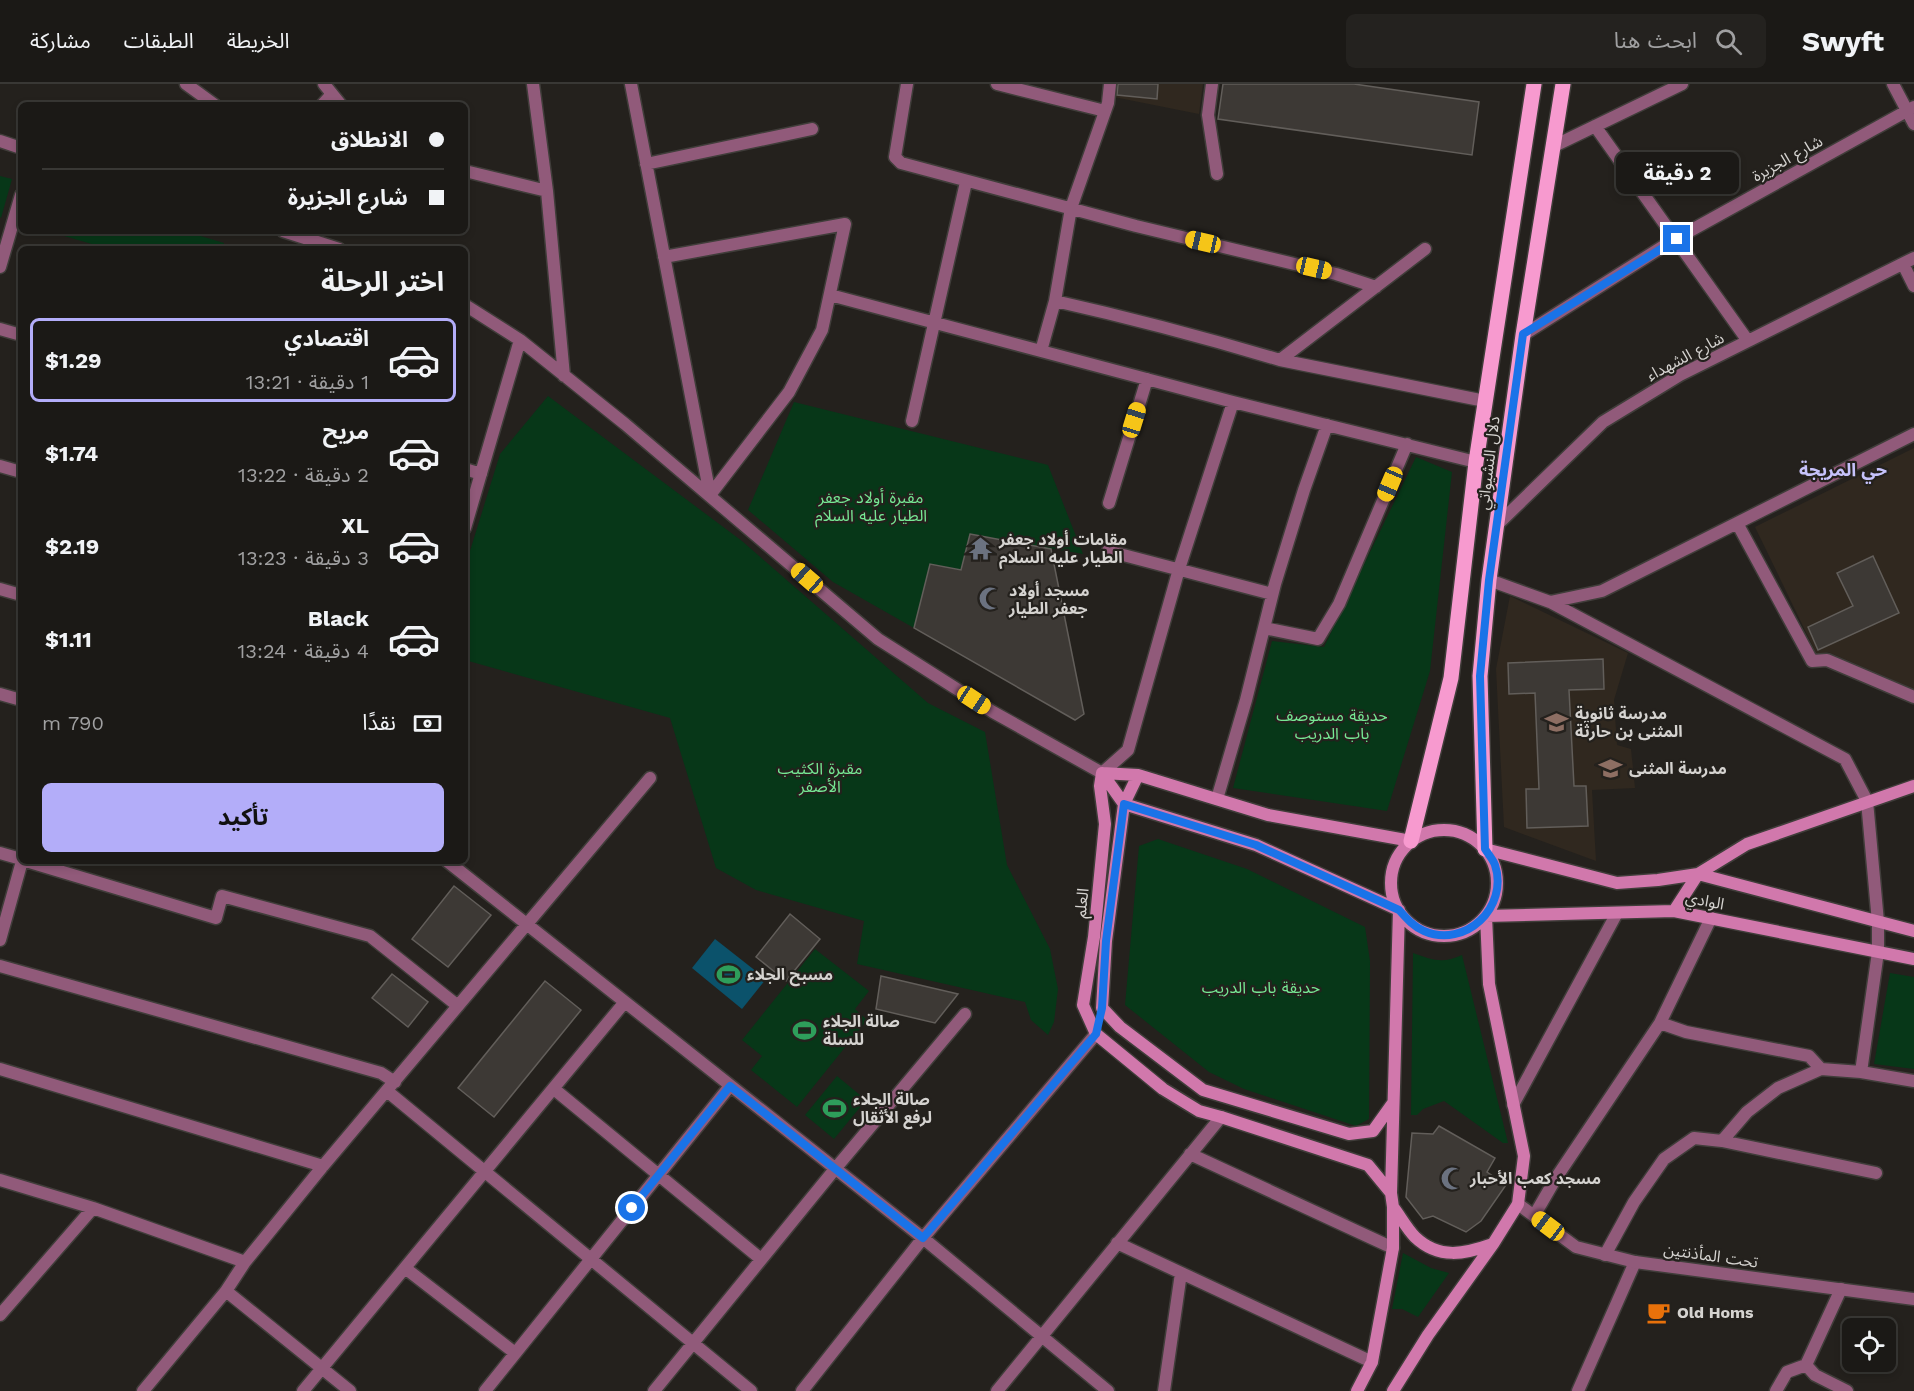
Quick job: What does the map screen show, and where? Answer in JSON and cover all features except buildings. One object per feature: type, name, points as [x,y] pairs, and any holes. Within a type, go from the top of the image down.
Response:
[{"type":"main road","points":[[1412,841],[1451,678],[1476,462],[1531,84]]},
{"type":"main road","name":"دلال النشيواتي","points":[[1485,849],[1480,676],[1489,580],[1499,523],[1523,334],[1563,84]]},
{"type":"main road","points":[[1102,773],[1138,775],[1268,815],[1412,841]]},
{"type":"main road","points":[[1102,773],[1124,804],[1256,845],[1399,910]]},
{"type":"main road","name":"العلم","points":[[1096,1034],[1083,1005],[1094,937],[1105,824],[1100,786],[1102,773]]},
{"type":"main road","name":"العلم","points":[[1096,1034],[1102,1008],[1106,941],[1124,804],[1138,775]]},
{"type":"main road","points":[[1485,849],[1617,883],[1658,880],[1698,874],[1747,844],[1914,786]]},
{"type":"main road","points":[[1442,830],[1458,831],[1473,838],[1485,849],[1494,864],[1498,882],[1495,900],[1486,916],[1473,927],[1458,934],[1441,935],[1425,932],[1410,923],[1399,910],[1393,896],[1391,881],[1394,866],[1401,852],[1412,841],[1426,833],[1442,830]]},
{"type":"main road","points":[[1674,911],[1698,874]]},
{"type":"main road","name":"الوادي","points":[[1698,874],[1914,931]]},
{"type":"main road","points":[[1357,1391],[1372,1362],[1393,1248],[1391,1193],[1399,910]]},
{"type":"main road","name":"الوادي","points":[[1486,916],[1674,911],[1914,959]]},
{"type":"main road","points":[[1393,1391],[1428,1335],[1493,1244],[1518,1204],[1524,1156],[1490,984],[1486,916]]},
{"type":"main road","points":[[1102,1008],[1120,1027],[1203,1090],[1349,1134],[1373,1131],[1393,1103]]},
{"type":"main road","points":[[1096,1034],[1163,1089],[1199,1111],[1368,1165],[1391,1193]]},
{"type":"main road","points":[[1393,1207],[1415,1238],[1441,1253],[1466,1253],[1493,1244]]},
{"type":"street","points":[[186,84],[211,102]]},
{"type":"street","points":[[533,84],[547,191],[564,376]]},
{"type":"street","points":[[631,84],[710,495]]},
{"type":"street","points":[[907,84],[895,157],[901,163],[1136,226],[1336,274],[1376,287]]},
{"type":"street","points":[[997,84],[1033,89],[1105,111]]},
{"type":"street","points":[[1041,351],[1055,301],[1071,208],[1105,111],[1110,84]]},
{"type":"street","points":[[1212,84],[1208,115],[1216,174]]},
{"type":"street","points":[[1554,146],[1682,84]]},
{"type":"street","points":[[1893,84],[1910,108],[1914,124]]},
{"type":"street","points":[[328,89],[339,102]]},
{"type":"street","name":"شارع الجزيرة","points":[[1523,334],[1677,239],[1910,108]]},
{"type":"street","points":[[1595,126],[1748,341]]},
{"type":"street","points":[[646,164],[812,129]]},
{"type":"street","points":[[0,141],[18,147]]},
{"type":"street","points":[[468,172],[547,191]]},
{"type":"street","points":[[912,421],[966,182]]},
{"type":"street","points":[[0,267],[18,205]]},
{"type":"street","points":[[664,257],[846,224],[822,330],[789,392],[710,495]]},
{"type":"street","points":[[292,234],[330,246]]},
{"type":"street","points":[[1281,360],[1425,249]]},
{"type":"street","points":[[1908,261],[1914,286]]},
{"type":"street","name":"شارع الشهداء","points":[[1499,523],[1603,422],[1680,375],[1908,261]]},
{"type":"street","points":[[830,295],[1233,402],[1476,462]]},
{"type":"street","points":[[1055,301],[1119,315],[1281,360],[1485,401]]},
{"type":"street","points":[[468,307],[520,340],[710,495],[878,639],[993,712],[1102,773],[1128,750],[1179,569],[1233,402]]},
{"type":"street","points":[[0,329],[18,334]]},
{"type":"street","points":[[468,518],[520,340]]},
{"type":"street","points":[[1109,503],[1147,379]]},
{"type":"street","points":[[1217,799],[1246,700],[1272,594],[1327,425]]},
{"type":"street","points":[[1550,602],[1602,591],[1914,434]]},
{"type":"street","points":[[1264,628],[1318,639],[1339,604],[1407,444]]},
{"type":"street","points":[[0,466],[18,471]]},
{"type":"street","points":[[468,471],[481,474]]},
{"type":"street","points":[[1737,523],[1812,662],[1827,660],[1914,697]]},
{"type":"street","points":[[1108,551],[1272,594]]},
{"type":"street","points":[[1489,580],[1550,602],[1845,759],[1867,801],[1878,922],[1878,952],[1861,1071]]},
{"type":"street","points":[[0,589],[18,594]]},
{"type":"street","points":[[0,694],[18,699]]},
{"type":"street","points":[[143,1391],[226,1291],[245,1262],[323,1166],[650,778]]},
{"type":"street","points":[[0,853],[18,859]]},
{"type":"street","points":[[0,940],[20,864]]},
{"type":"street","points":[[36,864],[216,918],[222,896],[370,936],[458,1006]]},
{"type":"street","points":[[451,864],[923,1238],[1108,1391]]},
{"type":"street","points":[[1513,1105],[1617,913]]},
{"type":"street","points":[[1534,1216],[1556,1178],[1660,1023],[1711,918]]},
{"type":"street","points":[[0,966],[381,1073],[391,1086],[484,1171],[751,1391]]},
{"type":"street","points":[[303,1391],[624,1002]]},
{"type":"street","points":[[654,1391],[835,1168],[965,1014]]},
{"type":"street","points":[[1660,1023],[1686,1032],[1809,1056],[1821,1069]]},
{"type":"street","points":[[802,1391],[923,1238],[1096,1034]]},
{"type":"street","points":[[0,1069],[323,1166]]},
{"type":"street","points":[[1722,1141],[1747,1112],[1778,1088],[1821,1069],[1861,1071],[1914,1081]]},
{"type":"street","points":[[484,1391],[730,1086]]},
{"type":"street","points":[[554,1089],[761,1259]]},
{"type":"street","points":[[997,1391],[1221,1117]]},
{"type":"street","points":[[1605,1255],[1634,1202],[1664,1159],[1694,1138],[1722,1141],[1876,1173]]},
{"type":"street","points":[[1190,1154],[1393,1248]]},
{"type":"street","points":[[0,1180],[93,1208],[245,1262]]},
{"type":"street","name":"تحت المأذنتين","points":[[1518,1204],[1576,1247],[1605,1255],[1635,1262],[1914,1299]]},
{"type":"street","points":[[0,1315],[93,1208]]},
{"type":"street","points":[[1117,1243],[1372,1362]]},
{"type":"street","points":[[1578,1391],[1635,1262]]},
{"type":"street","points":[[405,1268],[515,1353]]},
{"type":"street","points":[[1164,1391],[1180,1273]]},
{"type":"street","points":[[1776,1391],[1787,1372],[1806,1365],[1841,1289]]},
{"type":"street","points":[[226,1291],[350,1391]]},
{"type":"street","points":[[0,1296],[13,1300]]},
{"type":"street","points":[[1806,1365],[1815,1375],[1847,1391]]},
{"type":"shaded area","points":[[1116,84],[1203,84],[1199,114],[1114,97]]},
{"type":"shaded area","points":[[1914,448],[1914,689],[1828,652],[1817,655],[1755,527]]},
{"type":"shaded area","name":"مدرسة ثانوية المثنى بن حارثة","points":[[1510,596],[1628,653],[1614,700],[1617,745],[1631,749],[1635,788],[1592,790],[1596,861],[1504,827],[1496,669]]},
{"type":"green space","points":[[0,176],[12,179],[1,218],[0,217]]},
{"type":"green space","points":[[57,234],[194,234],[224,243],[223,246],[99,246]]},
{"type":"green space","name":"مقبرة الكثيب الأصفر","points":[[548,396],[742,541],[928,703],[985,732],[1007,865],[1050,949],[1058,989],[1054,1022],[1048,1035],[1031,1020],[1025,1002],[857,964],[864,921],[756,890],[716,868],[670,718],[468,661],[468,557],[500,454]]},
{"type":"green space","name":"مقبرة أولاد جعفر الطيار عليه السلام","points":[[794,402],[1048,465],[1083,554],[970,534],[961,570],[930,564],[914,628],[833,582],[748,510]]},
{"type":"green space","name":"حديقة مستوصف باب الدريب","points":[[1416,457],[1452,472],[1430,671],[1387,811],[1233,788],[1272,641],[1324,647]]},
{"type":"green space","name":"حديقة باب الدريب","points":[[1158,839],[1247,869],[1365,927],[1370,961],[1369,1119],[1356,1126],[1244,1089],[1209,1072],[1125,1005],[1139,846]]},
{"type":"green space","name":"صالة الجلاء للسلة","points":[[815,949],[869,991],[855,1009],[867,1020],[797,1107],[751,1070],[762,1056],[742,1040]]},
{"type":"green space","points":[[1413,953],[1438,960],[1462,955],[1508,1143],[1503,1143],[1444,1101],[1423,1109],[1417,1115],[1411,1115]]},
{"type":"green space","points":[[1890,973],[1914,977],[1914,1069],[1874,1064]]},
{"type":"green space","name":"صالة الجلاء لرفع الأثقال","points":[[837,1076],[866,1100],[834,1139],[805,1115]]},
{"type":"green space","points":[[1403,1253],[1431,1268],[1449,1273],[1418,1317],[1402,1309],[1392,1309]]},
{"type":"water","name":"مسبح الجلاء","points":[[715,939],[766,979],[742,1009],[692,968]]},
{"type":"place","name":"مقامات أولاد جعفر الطيار عليه السلام","points":[[981,548]]},
{"type":"place","name":"مسجد أولاد جعفر الطيار","points":[[991,599]]},
{"type":"place","name":"مدرسة ثانوية المثنى بن حارثة","points":[[1557,722]]},
{"type":"place","name":"مدرسة المثنى","points":[[1611,768]]},
{"type":"place","name":"مسبح الجلاء","points":[[729,974]]},
{"type":"place","name":"صالة الجلاء للسلة","points":[[805,1030]]},
{"type":"place","name":"صالة الجلاء لرفع الأثقال","points":[[835,1108]]},
{"type":"place","name":"مسجد كعب الأحبار","points":[[1452,1178]]},
{"type":"place","name":"Old Homs","points":[[1659,1312]]},
{"type":"district","name":"حي المريجة","points":[[1843,470]]},
{"type":"route","points":[[632,1208],[730,1086],[923,1238],[1096,1034],[1102,1008],[1106,941],[1124,804],[1256,845],[1399,910],[1410,923],[1425,932],[1441,935],[1458,934],[1473,927],[1486,916],[1495,900],[1498,882],[1494,864],[1485,849],[1480,676],[1489,580],[1499,523],[1523,334],[1677,239]]}]
